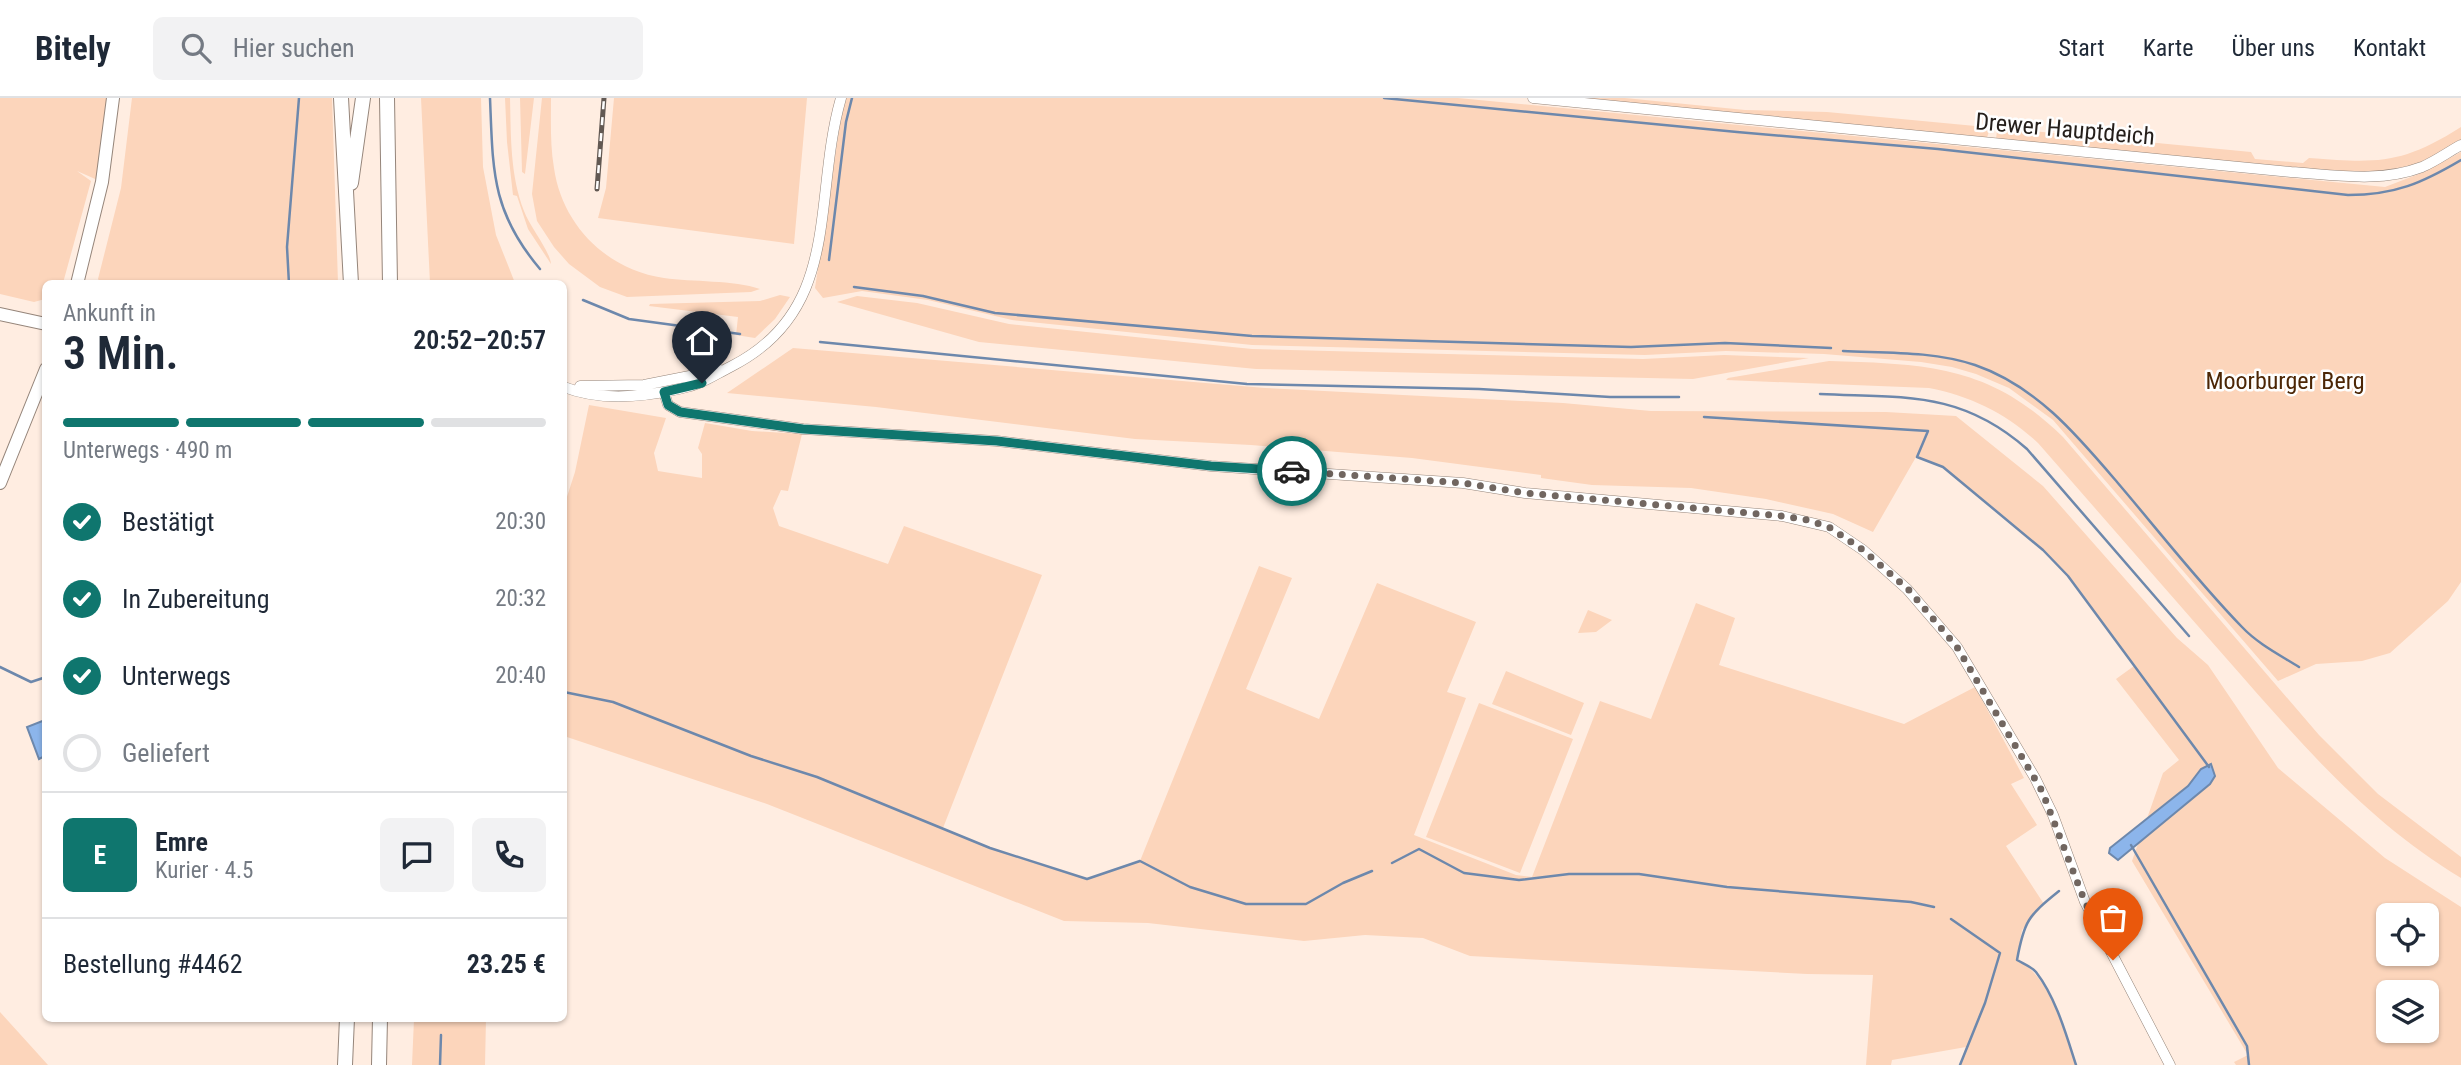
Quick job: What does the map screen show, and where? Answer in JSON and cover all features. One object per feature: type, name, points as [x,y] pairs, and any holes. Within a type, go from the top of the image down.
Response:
[{"type":"highway","points":[[341,98],[351,280]]},
{"type":"highway","points":[[347,212],[363,98]]},
{"type":"highway","points":[[387,98],[390,280]]},
{"type":"highway","points":[[345,1065],[347,1022]]},
{"type":"highway","points":[[379,1065],[380,1022]]},
{"type":"main road","points":[[78,280],[102,182],[113,98]]},
{"type":"main road","points":[[0,314],[42,323]]},
{"type":"main road","points":[[0,482],[42,379]]},
{"type":"street","points":[[567,387],[580,392],[606,395],[664,392],[702,383],[760,350],[777,335],[794,312],[808,285],[814,265],[834,126],[841,98]]},
{"type":"street","name":"Drewer Hauptdeich","points":[[1533,98],[2375,178],[2424,166],[2461,145]]},
{"type":"street","points":[[567,386],[650,385],[728,368]]},
{"type":"street","points":[[650,385],[664,392],[668,405],[680,412],[803,429],[997,441],[1211,466],[1463,483],[1525,493],[1782,516],[1829,527],[1863,550],[1908,589],[1957,647],[2039,784],[2085,902],[2170,1065]]},
{"type":"green space","points":[[0,98],[113,98],[102,182],[77,171],[91,181],[64,280],[42,280],[42,300],[34,302],[0,294]]},
{"type":"green space","points":[[132,98],[332,98],[338,280],[99,280],[121,188]]},
{"type":"green space","points":[[421,98],[481,98],[483,167],[496,235],[514,280],[430,280]]},
{"type":"green space","points":[[505,98],[510,98],[512,155],[519,197],[551,264],[528,229],[517,196],[513,195]]},
{"type":"green space","points":[[520,98],[534,98],[525,174],[522,172]]},
{"type":"green space","points":[[542,98],[551,98],[552,151],[559,189],[577,226],[606,255],[643,273],[664,278],[738,284],[760,289],[751,292],[627,297],[600,287],[569,264],[537,221],[532,194]]},
{"type":"green space","points":[[614,98],[807,98],[794,244],[598,218],[606,188]]},
{"type":"green space","name":"Moorburger Berg","points":[[844,98],[1458,98],[2385,187],[2424,172],[2461,152],[2461,582],[2448,601],[2390,653],[2362,661],[2316,664],[2278,681],[2053,420],[2009,388],[1952,367],[1824,354],[1726,351],[1645,355],[1252,345],[1012,320],[928,300],[862,291],[823,298],[815,288]]},
{"type":"green space","points":[[1556,98],[1625,98],[1745,110],[1827,112],[1986,127],[1989,131],[1987,138]]},
{"type":"green space","points":[[2461,127],[2461,141],[2420,164],[2364,174],[1996,139],[1997,131],[2001,128],[2251,152],[2255,159],[2303,163],[2309,158],[2353,161],[2388,159],[2422,149]]},
{"type":"green space","points":[[780,295],[790,297],[775,319],[755,338],[736,335],[738,317],[649,306],[760,301]]},
{"type":"green space","points":[[857,296],[917,303],[1009,324],[1252,349],[1643,359],[1724,355],[1809,358],[1693,379],[1256,369],[979,342],[837,302]]},
{"type":"green space","points":[[793,348],[1265,388],[1563,403],[1651,411],[1886,412],[1956,416],[2043,486],[2177,638],[2208,665],[2278,768],[2385,858],[2461,907],[2461,1065],[2236,1065],[2234,1062],[2248,1055],[2132,861],[2163,773],[2179,760],[2116,679],[2134,666],[2068,577],[2043,550],[1943,467],[1916,457],[1873,532],[1833,514],[1766,499],[1691,488],[1592,485],[1541,478],[1541,475],[1412,458],[1135,439],[876,407],[727,393]]},
{"type":"green space","points":[[1829,361],[1896,364],[1955,373],[2009,395],[2036,413],[2063,437],[2319,735],[2378,794],[2461,857],[2461,878],[2394,831],[2307,749],[2038,443],[2014,423],[1974,401],[1929,388],[1726,380]]},
{"type":"green space","points":[[589,405],[666,418],[654,453],[658,471],[702,478],[702,454],[698,448],[705,423],[752,431],[802,434],[788,491],[781,490],[773,508],[779,526],[888,564],[904,526],[1042,575],[943,828],[990,848],[1087,879],[1140,861],[1259,566],[1292,578],[1246,689],[1319,719],[1377,583],[1476,622],[1447,692],[1466,698],[1414,835],[1516,875],[1532,877],[1600,701],[1651,719],[1696,603],[1735,618],[1719,665],[1904,724],[1975,687],[2024,778],[2011,784],[2037,825],[2006,846],[2044,904],[2022,930],[2017,960],[2039,978],[2047,991],[2076,1065],[1960,1065],[1966,1047],[1892,1060],[1891,1065],[1866,1065],[1873,975],[1807,974],[1470,956],[1423,938],[1365,935],[1304,941],[1148,923],[1064,921],[767,804],[567,737],[567,497]]},
{"type":"green space","points":[[1588,610],[1612,620],[1596,632],[1578,633]]},
{"type":"green space","points":[[1506,671],[1584,703],[1571,735],[1492,704]]},
{"type":"green space","points":[[1479,703],[1573,739],[1520,873],[1426,837]]},
{"type":"green space","points":[[0,1012],[48,1065],[0,1065]]},
{"type":"green space","points":[[414,1022],[486,1022],[485,1065],[412,1065]]},
{"type":"water","points":[[42,721],[42,758],[39,759],[27,727]]},
{"type":"water","points":[[2211,764],[2215,776],[2210,784],[2118,860],[2109,853],[2110,848],[2188,786],[2201,769]]},
{"type":"waterway","points":[[289,280],[287,247],[299,98]]},
{"type":"waterway","points":[[490,98],[494,168],[503,208],[524,248],[540,269]]},
{"type":"waterway","points":[[829,260],[846,122],[852,98]]},
{"type":"waterway","points":[[1384,98],[1938,149],[2348,195],[2380,193],[2408,186],[2461,160]]},
{"type":"waterway","points":[[854,287],[923,296],[995,313],[1252,336],[1631,347],[1725,343],[1831,348]]},
{"type":"waterway","points":[[583,300],[629,319],[740,334]]},
{"type":"waterway","points":[[820,342],[1247,384],[1679,397]]},
{"type":"waterway","points":[[1843,351],[1909,354],[1959,360],[1997,374],[2036,399],[2087,447],[2242,627],[2262,644],[2299,667]]},
{"type":"waterway","points":[[1820,394],[1929,401],[1978,416],[2002,430],[2027,449],[2189,636]]},
{"type":"waterway","points":[[1704,417],[1928,431],[1917,457],[1943,467],[2043,550],[2068,576],[2209,767]]},
{"type":"waterway","points":[[0,667],[31,682],[42,678]]},
{"type":"waterway","points":[[567,693],[613,702],[751,756],[817,777],[990,848],[1087,879],[1140,861],[1190,887],[1246,904],[1306,904],[1343,883],[1372,871]]},
{"type":"waterway","points":[[2131,845],[2247,1046],[2249,1065]]},
{"type":"waterway","points":[[1392,863],[1419,849],[1464,873],[1519,880],[1569,874],[1639,874],[1727,887],[1911,902],[1934,907]]},
{"type":"waterway","points":[[2059,891],[2029,920],[2022,936],[2017,960],[2034,970],[2043,982],[2060,1017],[2076,1065]]},
{"type":"waterway","points":[[1951,919],[2000,953],[1985,1003],[1960,1065]]},
{"type":"waterway","points":[[440,1065],[441,1035]]},
{"type":"railway","points":[[597,189],[604,98]]},
{"type":"way so far","points":[[1292,471],[1463,483],[1525,493],[1782,516],[1829,527],[1863,550],[1908,589],[1957,647],[2042,791],[2085,902],[2113,960]]},
{"type":"route","points":[[702,383],[664,392],[668,405],[680,412],[803,429],[997,441],[1211,466],[1292,471]]}]
